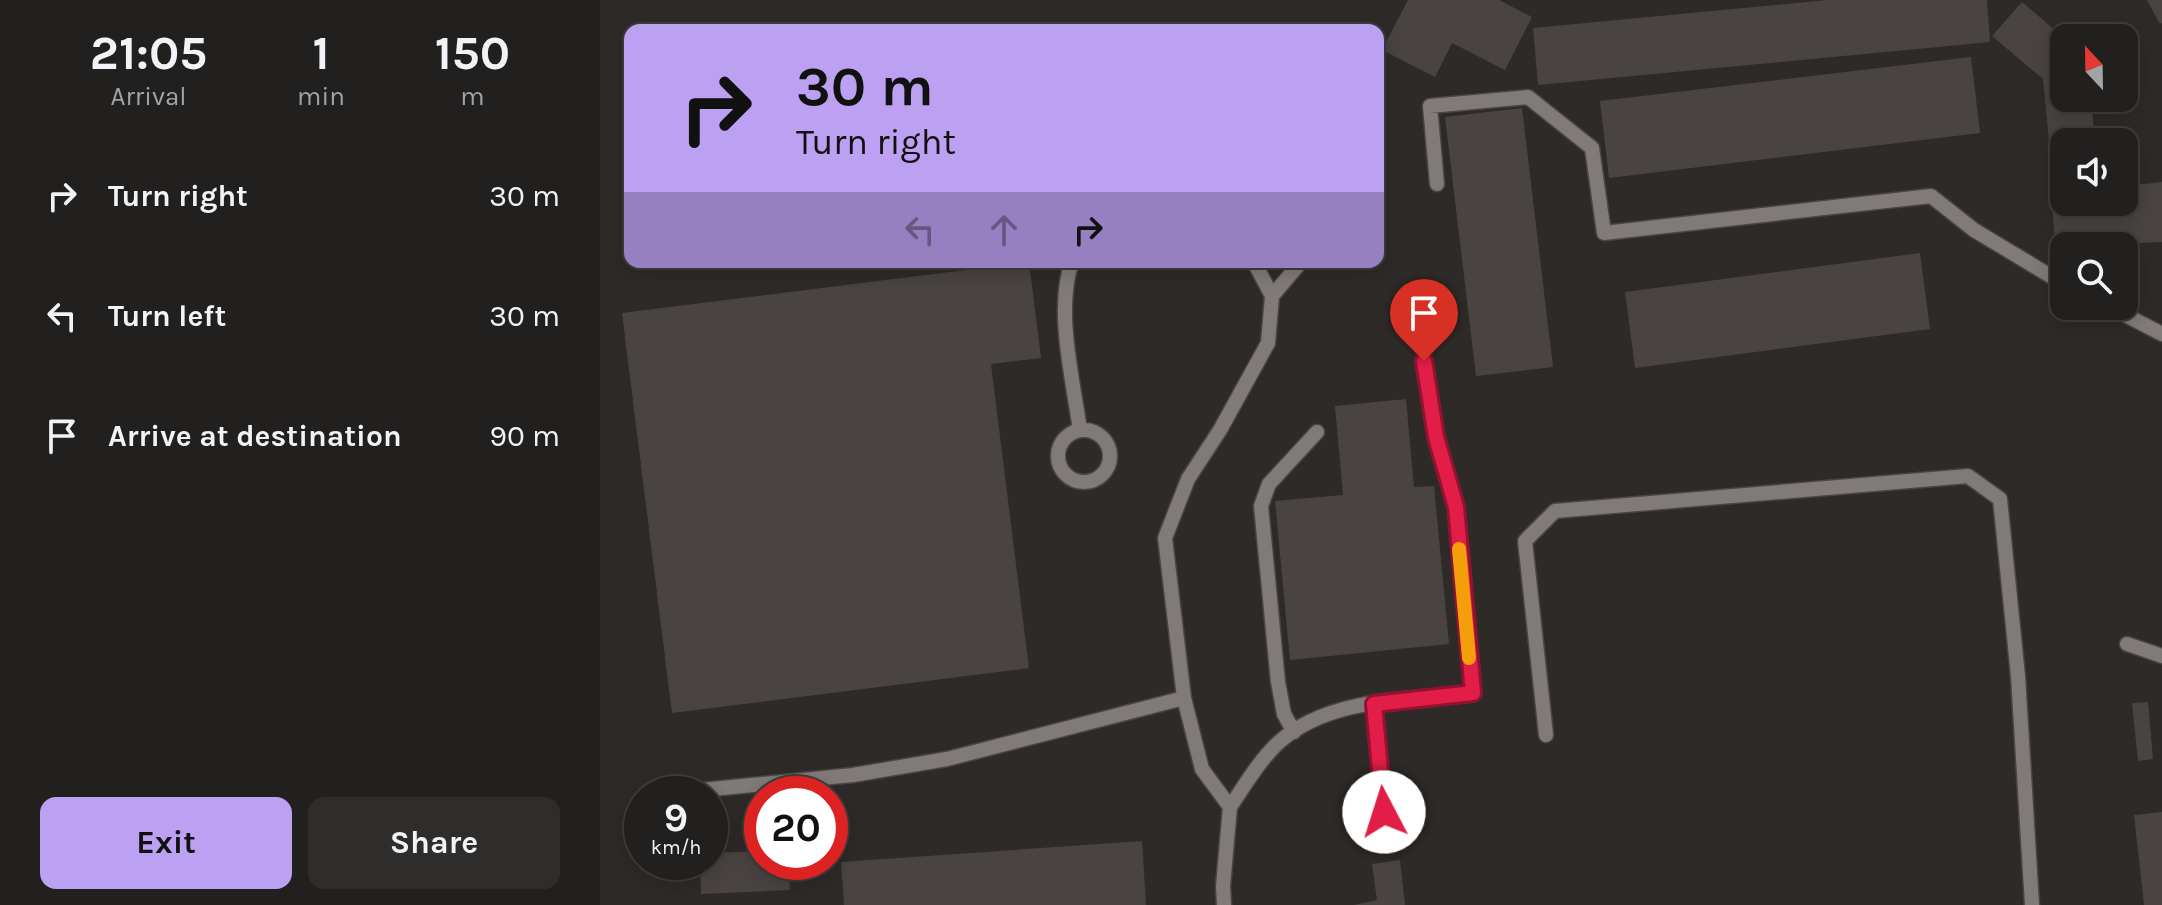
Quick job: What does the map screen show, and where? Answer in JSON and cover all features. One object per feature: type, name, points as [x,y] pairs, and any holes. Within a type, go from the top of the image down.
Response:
[{"type":"lane","points":[[1437,184],[1430,106],[1528,97],[1592,148],[1604,233],[1931,196],[1974,230],[2050,276]]},
{"type":"lane","points":[[1070,268],[1064,284],[1080,430]]},
{"type":"lane","points":[[1230,807],[1202,769],[1184,698],[1165,538],[1188,479],[1220,430],[1268,343],[1272,296],[1257,268]]},
{"type":"lane","points":[[1272,296],[1296,268]]},
{"type":"lane","points":[[2135,320],[2162,334]]},
{"type":"lane","points":[[1224,905],[1230,807],[1279,742],[1319,716],[1374,704],[1473,693],[1456,507],[1436,437],[1424,361]]},
{"type":"lane","points":[[1294,732],[1284,714],[1278,682],[1261,506],[1269,484],[1317,432]]},
{"type":"lane","points":[[1546,735],[1525,541],[1555,511],[1968,476],[2000,499],[2018,676],[2032,905]]},
{"type":"lane","points":[[2127,644],[2162,656]]},
{"type":"lane","points":[[728,787],[853,775],[947,759],[1184,698]]},
{"type":"lane","points":[[1374,704],[1384,812]]},
{"type":"building","points":[[1408,0],[1499,0],[1532,17],[1505,70],[1452,43],[1435,77],[1384,51]]},
{"type":"building","points":[[1828,0],[1987,0],[1990,42],[1538,85],[1533,28]]},
{"type":"building","points":[[2147,0],[2162,0],[2162,23],[2160,24]]},
{"type":"building","points":[[2022,2],[2050,26],[2050,112],[2092,112],[2094,128],[2050,128],[2050,151],[2043,79],[1992,36]]},
{"type":"building","points":[[1971,57],[1980,133],[1609,178],[1600,101]]},
{"type":"building","points":[[1522,108],[1553,367],[1476,376],[1445,117]]},
{"type":"building","points":[[2162,182],[2162,242],[2138,243],[2138,232],[2054,232],[2053,216],[2138,216],[2138,185]]},
{"type":"building","points":[[1920,253],[1930,329],[1635,368],[1625,292]]},
{"type":"building","points":[[981,268],[1030,268],[1041,358],[991,364],[1029,668],[672,713],[622,313]]},
{"type":"building","points":[[1406,399],[1414,487],[1434,486],[1449,644],[1290,660],[1275,501],[1343,495],[1335,406]]},
{"type":"building","points":[[2148,702],[2153,759],[2138,761],[2132,703]]},
{"type":"building","points":[[2162,812],[2162,905],[2144,905],[2134,815]]},
{"type":"building","points":[[1142,841],[1146,905],[844,905],[842,880],[848,880],[848,862]]},
{"type":"building","points":[[728,852],[744,852],[744,880],[789,880],[790,890],[701,894],[701,880],[728,880]]},
{"type":"building","points":[[1400,860],[1405,905],[1354,905],[1377,900],[1372,864]]},
{"type":"slow traffic","points":[[1459,549],[1469,658]]},
{"type":"route","points":[[1384,812],[1374,704],[1473,693],[1456,507],[1436,437],[1424,361]]}]
